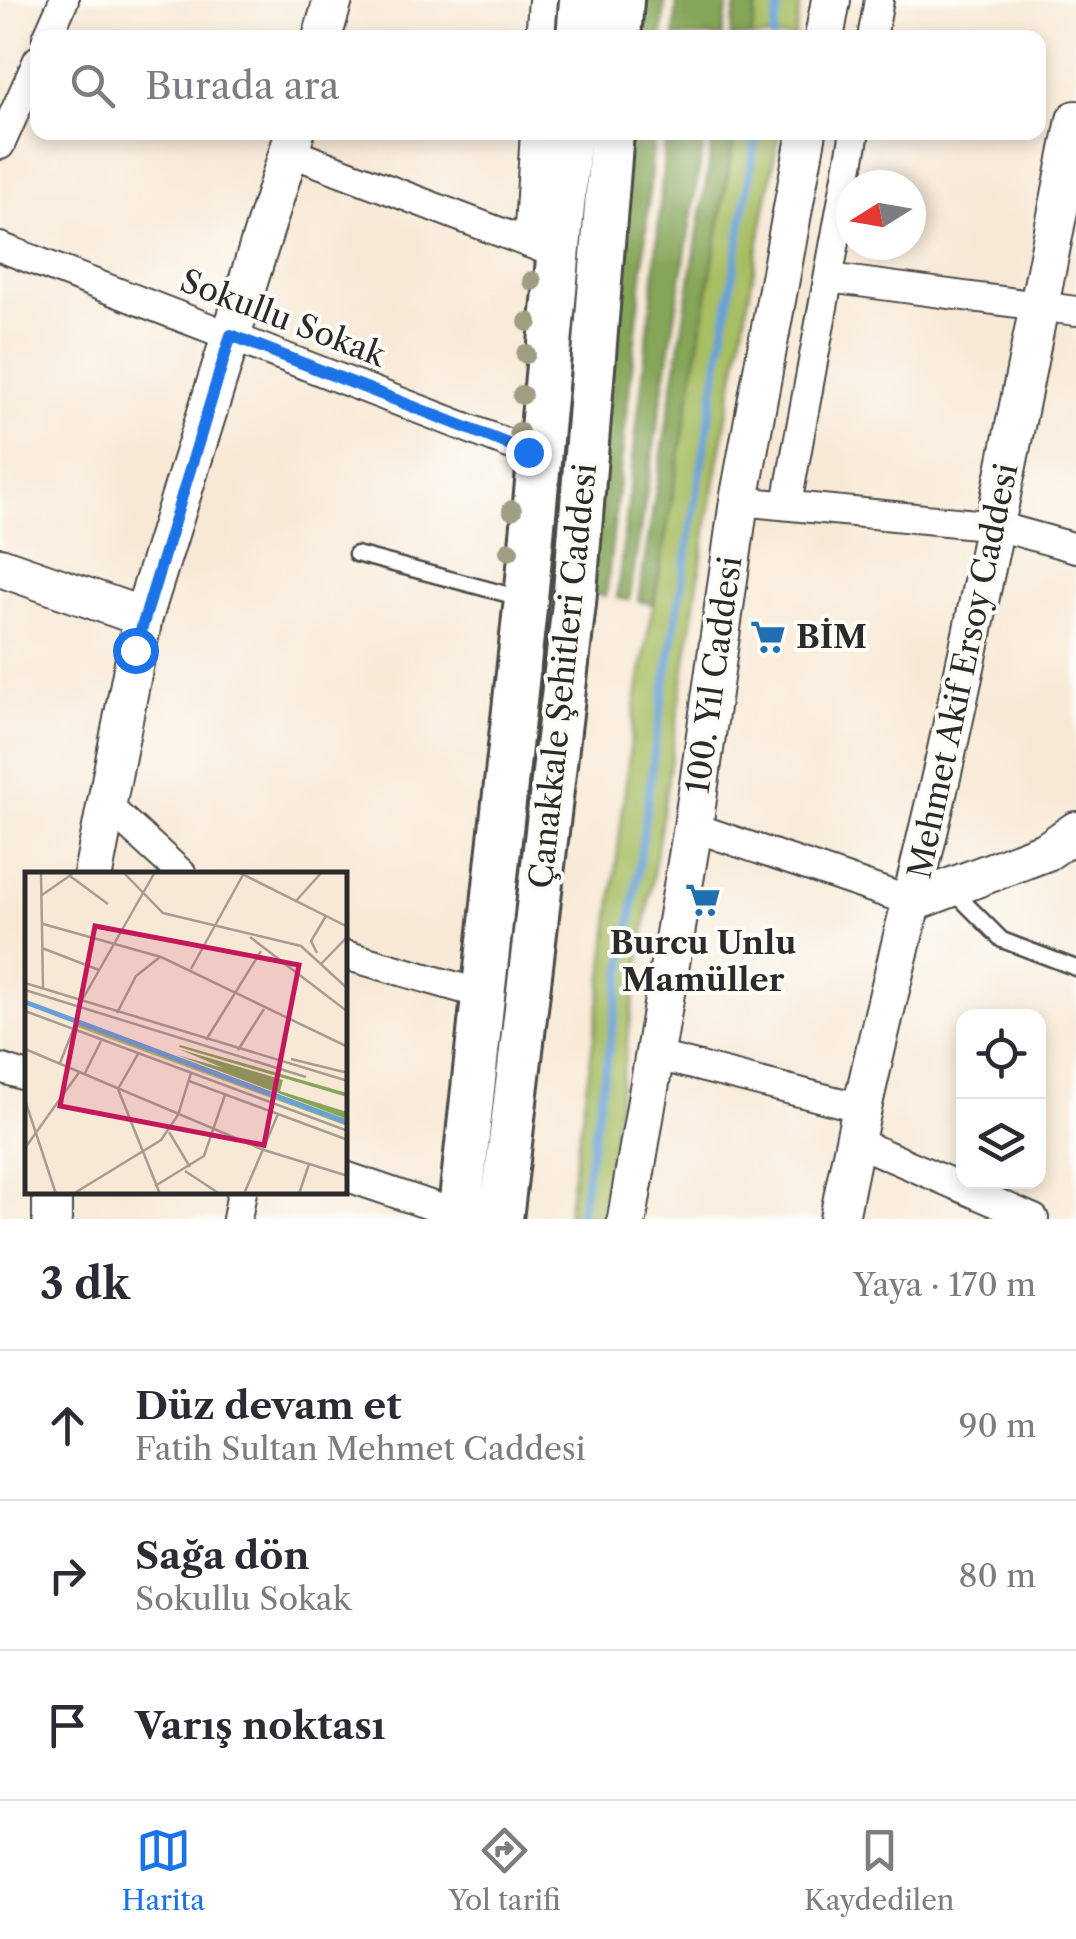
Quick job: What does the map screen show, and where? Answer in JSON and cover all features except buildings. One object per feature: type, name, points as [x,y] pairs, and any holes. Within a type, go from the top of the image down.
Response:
[{"type":"main road","points":[[578,30],[580,0]]},
{"type":"main road","points":[[620,30],[622,0]]},
{"type":"main road","name":"Çanakkale Şehitleri Caddesi","points":[[473,1218],[485,994],[540,456],[544,249],[568,140]]},
{"type":"main road","name":"Çanakkale Şehitleri Caddesi","points":[[473,1218],[574,604],[611,140]]},
{"type":"main road","points":[[526,599],[574,604]]},
{"type":"street","points":[[51,30],[64,0]]},
{"type":"street","points":[[324,30],[333,0]]},
{"type":"street","points":[[541,30],[543,0]]},
{"type":"street","points":[[826,30],[832,0]]},
{"type":"street","points":[[873,30],[879,0]]},
{"type":"street","points":[[0,145],[30,78]]},
{"type":"street","name":"Mehmet Akif Ersoy Caddesi","points":[[839,1219],[997,526],[1058,308],[1076,120]]},
{"type":"street","name":"Çanakkale Şehitleri Caddesi","points":[[535,140],[544,249]]},
{"type":"street","name":"100. Yıl Caddesi","points":[[627,1219],[693,827],[738,501],[806,140]]},
{"type":"street","points":[[787,504],[854,140]]},
{"type":"street","points":[[93,872],[144,616],[292,142],[544,249]]},
{"type":"street","name":"Sokullu Sokak","points":[[0,247],[540,456]]},
{"type":"street","points":[[829,278],[1058,308]]},
{"type":"street","points":[[738,501],[997,526],[1076,548]]},
{"type":"street","points":[[0,566],[144,616]]},
{"type":"street","points":[[104,804],[180,872]]},
{"type":"street","points":[[693,827],[913,902],[1047,851],[1076,830]]},
{"type":"street","points":[[348,956],[485,994]]},
{"type":"street","points":[[657,1056],[858,1124],[1034,1219]]},
{"type":"street","points":[[0,1068],[25,1076]]},
{"type":"street","points":[[348,1177],[473,1218]]},
{"type":"street","points":[[238,1219],[242,1194]]},
{"type":"lane","points":[[356,554],[526,599]]},
{"type":"lane","points":[[950,888],[1002,940],[1076,968]]},
{"type":"green space","points":[[639,0],[665,0],[663,30],[637,30]]},
{"type":"green space","points":[[677,0],[729,0],[723,30],[675,30]]},
{"type":"green space","points":[[737,0],[758,0],[752,30],[731,30]]},
{"type":"green space","points":[[758,0],[801,0],[796,30],[752,30]]},
{"type":"green space","points":[[587,140],[597,140],[557,576],[549,578]]},
{"type":"green space","points":[[628,140],[653,140],[606,596],[590,594]]},
{"type":"green space","points":[[665,140],[704,140],[629,600],[617,598],[654,279]]},
{"type":"green space","points":[[713,140],[734,140],[654,604],[638,601]]},
{"type":"green space","points":[[734,140],[778,140],[707,524],[600,1219],[567,1214],[602,984],[634,714]]},
{"type":"green space","points":[[551,632],[492,1190],[481,1188],[524,820],[540,633]]},
{"type":"waterway","points":[[774,30],[780,0]]},
{"type":"waterway","points":[[579,1219],[630,929],[656,739],[756,140]]},
{"type":"place","name":"BİM","points":[[768,637]]},
{"type":"place","name":"Burcu Unlu Mamüller","points":[[703,900]]},
{"type":"route","points":[[135,650],[231,335],[528,452]]}]
